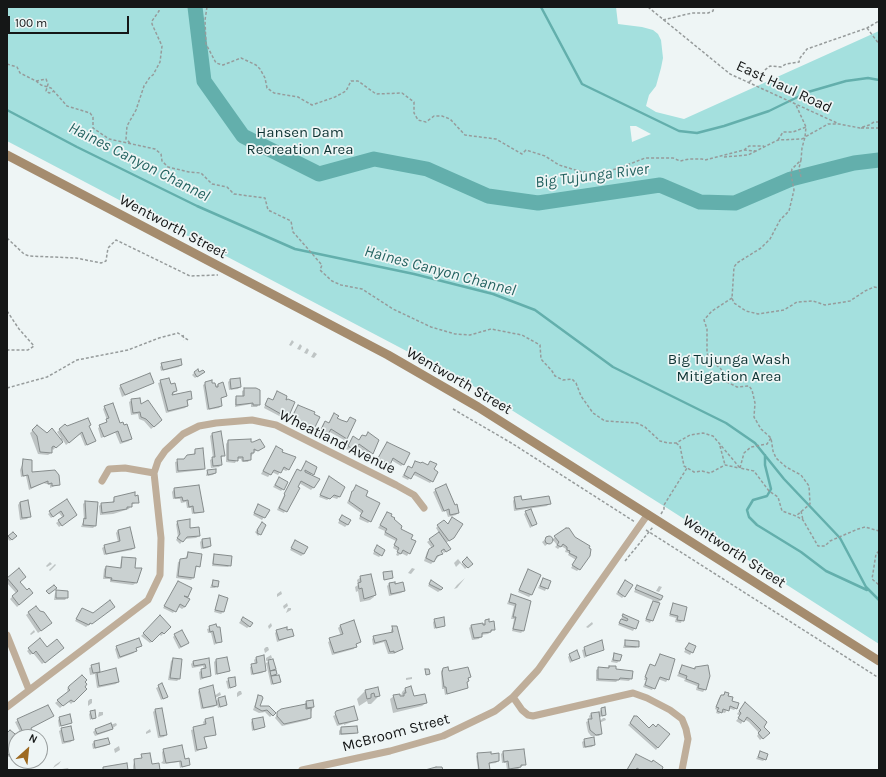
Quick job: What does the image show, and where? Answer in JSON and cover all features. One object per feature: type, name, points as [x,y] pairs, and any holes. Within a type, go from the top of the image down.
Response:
[{"type":"main road","name":"Wentworth Street","points":[[7,155],[388,356],[478,407],[879,661]]},
{"type":"street","name":"Wheatland Avenue","points":[[154,473],[158,461],[165,451],[183,434],[199,426],[216,423],[258,420],[290,431],[396,485],[414,495],[424,508]]},
{"type":"street","points":[[7,707],[148,600],[160,575],[161,538],[154,473],[125,468],[109,469],[102,481]]},
{"type":"street","points":[[648,514],[538,670],[512,697],[522,710],[528,715],[533,716],[632,693],[647,698],[670,710],[682,719],[688,739],[682,770]]},
{"type":"street","points":[[7,635],[29,690]]},
{"type":"street","name":"McBroom Street","points":[[302,770],[396,750],[443,736],[495,711],[512,697]]},
{"type":"path","points":[[130,143],[126,139],[127,126],[136,110],[144,86],[153,75],[160,62],[162,46],[152,24],[153,18],[160,11],[159,7]]},
{"type":"path","points":[[207,7],[205,20],[206,44],[216,62],[223,65],[239,59],[244,59],[260,68],[270,91],[274,94],[298,97],[312,105],[335,97],[346,91],[351,81],[358,81],[376,94],[402,93],[414,102],[414,113],[418,120],[426,122],[434,116],[442,116],[450,119],[465,135],[496,139],[522,154],[526,150],[545,156],[559,165],[582,172],[617,169],[645,158],[673,158],[680,161],[689,159],[705,160],[748,155],[778,140],[799,140],[822,126],[838,124],[860,128],[879,128]]},
{"type":"path","name":"East Haul Road","points":[[648,7],[730,74],[838,124]]},
{"type":"path","points":[[663,20],[692,13],[708,13],[713,11],[714,7]]},
{"type":"path","points":[[748,82],[770,66],[782,67],[786,64],[799,62],[800,58],[807,49],[867,28],[879,20]]},
{"type":"path","points":[[867,28],[879,44]]},
{"type":"path","points":[[7,64],[17,67],[20,73],[54,91],[67,106],[90,113],[93,117],[93,128],[109,139],[156,149],[161,154],[162,161],[168,167],[201,173],[212,184],[227,187],[234,194],[265,198],[268,210],[291,221],[293,232],[322,265],[320,270],[332,281],[341,286],[362,289],[400,312],[431,327],[455,334],[470,335],[491,329],[522,335],[540,345],[541,359],[555,376],[563,380],[572,379],[576,383],[581,396],[593,413],[605,421],[637,423],[645,427],[660,441],[676,443],[680,446],[684,466],[694,472],[702,471],[710,473],[725,465],[754,471],[769,491],[778,497],[782,511],[803,520]]},
{"type":"path","points":[[36,81],[46,79],[46,91],[49,93],[54,91]]},
{"type":"path","points":[[796,105],[806,127],[799,168],[801,177]]},
{"type":"path","points":[[860,128],[874,122],[879,122]]},
{"type":"path","points":[[778,140],[783,132],[793,132],[806,127]]},
{"type":"path","points":[[744,150],[749,146],[767,146]]},
{"type":"path","points":[[722,157],[744,150],[756,150]]},
{"type":"path","points":[[801,160],[792,169],[791,174],[794,190],[789,211],[780,220],[770,239],[761,248],[737,263],[734,267],[732,298],[734,303],[746,311],[758,314],[784,310],[797,302],[813,301],[825,305],[850,301],[864,290],[874,287],[879,288]]},
{"type":"path","points":[[7,238],[24,254],[29,256],[76,258],[101,263],[106,261],[108,248],[116,240],[190,276],[232,273]]},
{"type":"path","points":[[732,298],[712,311],[704,320],[707,329],[707,353],[709,359],[721,369],[727,382],[738,387],[749,386],[752,390],[755,421],[771,438],[773,451],[776,458],[786,467],[801,475],[809,486],[810,504],[796,516]]},
{"type":"path","points":[[7,311],[19,329],[34,346],[28,350],[7,350]]},
{"type":"path","points":[[7,388],[47,377],[78,360],[128,350],[178,333],[188,340]]},
{"type":"path","points":[[182,335],[184,340]]},
{"type":"path","points":[[453,409],[514,444],[879,678]]},
{"type":"path","points":[[676,443],[690,435],[703,432],[713,436],[740,468]]},
{"type":"path","points":[[740,468],[744,453],[750,447],[767,444],[771,438]]},
{"type":"path","points":[[720,444],[723,462],[725,465]]},
{"type":"path","points":[[664,505],[687,468]]},
{"type":"path","points":[[802,511],[803,520],[818,546],[825,546],[830,541],[858,529],[865,528],[879,531]]},
{"type":"path","points":[[879,551],[876,554],[872,579],[879,585]]},
{"type":"green space","points":[[7,7],[616,7],[618,24],[653,30],[658,34],[661,40],[663,58],[661,68],[656,86],[649,95],[646,106],[656,112],[684,119],[879,31],[879,644],[475,387],[7,141]],"holes":[[[630,126],[636,126],[651,134],[632,142]]]},
{"type":"building","points":[[181,359],[182,365],[163,370],[161,363]]},
{"type":"building","points":[[198,369],[199,372],[203,370],[205,372],[197,377],[194,372]]},
{"type":"building","points":[[150,373],[154,383],[125,395],[120,385]]},
{"type":"building","points":[[169,378],[171,384],[175,383],[177,391],[173,392],[172,395],[191,391],[192,399],[187,400],[188,406],[168,411],[160,380]]},
{"type":"building","points":[[240,378],[241,387],[231,389],[230,379]]},
{"type":"building","points":[[212,380],[212,383],[215,383],[216,387],[218,387],[218,384],[223,382],[227,396],[221,398],[222,406],[209,409],[205,382]]},
{"type":"building","points":[[244,388],[256,388],[260,390],[260,405],[253,405],[253,403],[236,405],[236,396],[244,396]]},
{"type":"building","points":[[277,391],[287,396],[286,400],[288,399],[295,402],[288,418],[265,405],[268,398],[273,400]]},
{"type":"building","points":[[140,398],[141,404],[148,400],[162,420],[154,427],[146,419],[141,417],[140,412],[133,413],[131,399]]},
{"type":"building","points":[[113,403],[120,423],[123,422],[124,425],[127,424],[132,439],[122,442],[118,431],[104,437],[99,425],[107,422],[106,419],[109,418],[104,406]]},
{"type":"building","points":[[298,405],[315,412],[314,414],[320,417],[314,429],[292,417]]},
{"type":"building","points":[[334,413],[339,416],[337,418],[347,422],[350,417],[356,420],[347,439],[331,429],[327,436],[320,432],[325,421],[329,423]]},
{"type":"building","points":[[88,418],[91,425],[89,426],[96,441],[87,445],[82,432],[69,443],[59,429],[65,424],[67,426]]},
{"type":"building","points":[[37,425],[47,433],[52,428],[63,442],[56,448],[54,446],[52,447],[52,453],[40,452],[37,436],[32,430]]},
{"type":"building","points":[[221,431],[225,456],[221,456],[222,465],[213,466],[212,457],[215,457],[212,433]]},
{"type":"building","points":[[368,432],[379,440],[373,454],[359,444],[356,451],[348,446],[353,436],[359,440],[362,435],[366,436]]},
{"type":"building","points":[[251,439],[251,442],[253,442],[260,439],[265,447],[258,451],[254,449],[254,453],[251,453],[251,460],[243,461],[243,457],[238,457],[238,461],[228,460],[228,440]]},
{"type":"building","points":[[387,442],[410,453],[404,465],[393,458],[390,465],[378,458]]},
{"type":"building","points":[[276,446],[283,450],[282,452],[296,457],[289,470],[284,467],[281,473],[274,470],[271,475],[263,471]]},
{"type":"building","points":[[203,448],[205,469],[178,471],[177,459],[184,459],[187,455],[195,454],[195,449]]},
{"type":"building","points":[[23,459],[32,460],[32,472],[55,470],[59,475],[60,485],[52,486],[52,483],[48,484],[48,481],[31,488],[28,475],[23,476]]},
{"type":"building","points":[[306,461],[317,467],[314,475],[305,470],[305,472],[320,479],[314,488],[301,481],[298,487],[300,488],[287,512],[279,508],[285,495],[284,494],[297,469],[301,471]]},
{"type":"building","points":[[415,461],[428,465],[430,461],[437,464],[434,469],[438,472],[433,482],[415,472],[411,479],[404,475],[408,466],[412,468]]},
{"type":"building","points":[[216,469],[216,473],[208,475],[207,470]]},
{"type":"building","points":[[329,476],[345,487],[340,497],[334,495],[330,499],[320,495]]},
{"type":"building","points":[[279,477],[288,482],[284,490],[275,485]]},
{"type":"building","points":[[446,484],[455,505],[457,504],[459,513],[450,515],[449,509],[444,511],[435,489]]},
{"type":"building","points":[[199,485],[204,512],[194,513],[193,506],[189,507],[188,500],[183,501],[182,497],[175,498],[174,488]]},
{"type":"building","points":[[356,485],[368,491],[366,496],[380,503],[371,522],[360,516],[363,511],[349,501],[352,491]]},
{"type":"building","points":[[135,492],[135,496],[138,495],[139,503],[132,503],[132,507],[127,507],[127,509],[102,513],[101,503],[114,502],[114,497]]},
{"type":"building","points":[[521,496],[522,500],[549,496],[551,504],[516,509],[514,497]]},
{"type":"building","points":[[67,499],[77,515],[62,526],[58,520],[64,516],[61,511],[53,517],[49,511]]},
{"type":"building","points":[[28,500],[31,517],[22,518],[20,502]]},
{"type":"building","points":[[85,501],[98,502],[96,526],[83,525],[84,518],[86,519]]},
{"type":"building","points":[[258,504],[270,510],[265,518],[254,513]]},
{"type":"building","points":[[531,509],[537,524],[532,526],[525,511]]},
{"type":"building","points":[[387,512],[392,514],[391,516],[395,518],[394,519],[402,526],[401,529],[413,535],[411,539],[416,541],[410,554],[403,550],[401,554],[397,552],[399,548],[394,545],[397,539],[385,532],[387,529],[380,525]]},
{"type":"building","points":[[342,515],[351,520],[348,525],[339,520]]},
{"type":"building","points":[[452,517],[463,524],[454,538],[449,541],[437,525],[444,520],[448,524]]},
{"type":"building","points":[[190,519],[190,528],[199,527],[200,536],[187,537],[183,542],[177,538],[180,534],[177,521]]},
{"type":"building","points":[[262,522],[266,525],[261,535],[257,533],[257,530]]},
{"type":"building","points":[[130,527],[135,548],[106,554],[104,545],[120,541],[118,530]]},
{"type":"building","points":[[566,528],[569,528],[575,537],[590,546],[589,548],[591,549],[590,556],[580,570],[572,565],[577,557],[569,553],[570,551],[567,550],[567,547],[563,544],[561,547],[557,545],[559,542],[554,536]]},
{"type":"building","points":[[13,532],[17,536],[12,540],[8,536]]},
{"type":"building","points":[[439,532],[451,549],[446,552],[444,549],[441,551],[443,554],[437,556],[434,562],[426,558],[429,549],[434,546],[429,539]]},
{"type":"building","points":[[547,536],[551,536],[553,540],[551,544],[547,544],[545,542],[545,538]]},
{"type":"building","points":[[210,538],[211,546],[203,548],[202,539]]},
{"type":"building","points":[[295,540],[308,547],[304,554],[291,548]]},
{"type":"building","points":[[377,545],[385,550],[382,556],[374,551]]},
{"type":"building","points":[[188,552],[202,554],[200,567],[196,566],[194,578],[178,576],[180,559],[187,558]]},
{"type":"building","points":[[214,554],[232,556],[231,566],[213,564]]},
{"type":"building","points":[[122,557],[136,558],[135,568],[142,568],[137,583],[111,580],[112,578],[105,577],[106,566],[121,568]]},
{"type":"building","points":[[467,557],[473,564],[468,568],[462,562]]},
{"type":"building","points":[[19,568],[26,577],[20,582],[27,590],[29,588],[33,593],[19,605],[12,596],[18,591],[7,578]]},
{"type":"building","points":[[528,569],[541,575],[532,595],[519,590]]},
{"type":"building","points":[[392,571],[393,578],[384,580],[383,572]]},
{"type":"building","points":[[371,574],[376,595],[364,599],[362,588],[359,589],[358,583],[361,582],[360,576]]},
{"type":"building","points":[[543,578],[551,581],[548,589],[540,586]]},
{"type":"building","points":[[213,580],[219,581],[218,587],[212,586]]},
{"type":"building","points":[[431,580],[443,588],[441,590],[429,584]]},
{"type":"building","points":[[625,580],[633,585],[625,597],[618,592]]},
{"type":"building","points":[[178,581],[192,588],[188,597],[184,596],[190,599],[185,607],[180,604],[176,612],[164,606]]},
{"type":"building","points":[[395,582],[395,584],[403,582],[405,591],[391,594],[389,583]]},
{"type":"building","points":[[54,585],[57,588],[49,594],[46,591]]},
{"type":"building","points":[[637,585],[663,596],[661,600],[635,589]]},
{"type":"building","points":[[56,590],[68,591],[68,598],[56,598]]},
{"type":"building","points":[[511,594],[531,601],[524,631],[513,629],[516,617],[513,617],[516,604],[509,602]]},
{"type":"building","points":[[219,595],[228,598],[224,612],[215,610]]},
{"type":"building","points":[[110,600],[115,607],[92,624],[90,623],[89,625],[76,619],[82,608],[93,613]]},
{"type":"building","points":[[653,601],[660,603],[653,621],[646,619]]},
{"type":"building","points":[[673,603],[687,607],[684,621],[677,620],[678,616],[670,614]]},
{"type":"building","points":[[36,606],[40,611],[44,612],[52,623],[41,631],[28,612]]},
{"type":"building","points":[[623,614],[639,621],[636,629],[619,623],[621,619],[627,621],[628,619],[622,616]]},
{"type":"building","points":[[160,615],[171,627],[164,634],[162,632],[152,642],[143,633]]},
{"type":"building","points":[[243,617],[253,623],[250,627],[241,620]]},
{"type":"building","points":[[444,617],[445,626],[436,628],[434,619]]},
{"type":"building","points":[[489,619],[489,622],[494,621],[495,630],[482,633],[482,637],[474,638],[471,625],[483,623],[483,625],[485,625],[485,620]]},
{"type":"building","points":[[354,620],[361,642],[356,644],[357,647],[334,653],[329,638],[343,634],[340,625]]},
{"type":"building","points":[[216,624],[217,627],[220,627],[222,642],[216,643],[213,631],[210,632],[209,626]]},
{"type":"building","points":[[392,626],[397,626],[403,649],[394,653],[394,651],[390,652],[386,640],[375,643],[373,636],[393,632]]},
{"type":"building","points":[[287,627],[287,630],[292,629],[294,636],[279,640],[276,630]]},
{"type":"building","points":[[182,630],[189,643],[181,647],[174,634]]},
{"type":"building","points":[[40,638],[47,647],[57,639],[64,648],[45,663],[36,651],[33,654],[28,648]]},
{"type":"building","points":[[139,638],[142,646],[136,648],[137,651],[120,657],[116,646]]},
{"type":"building","points":[[602,640],[604,650],[586,656],[584,647]]},
{"type":"building","points":[[625,640],[639,641],[639,647],[625,646]]},
{"type":"building","points":[[689,643],[696,646],[693,653],[685,649]]},
{"type":"building","points":[[577,650],[580,658],[572,661],[569,654]]},
{"type":"building","points":[[614,653],[622,655],[620,661],[613,660]]},
{"type":"building","points":[[660,654],[675,659],[669,680],[660,677],[655,689],[645,685],[647,678],[645,677],[650,664],[655,666]]},
{"type":"building","points":[[264,655],[266,671],[253,674],[251,664],[257,663],[256,657]]},
{"type":"building","points":[[227,657],[230,671],[217,674],[216,659]]},
{"type":"building","points":[[173,658],[182,659],[180,679],[170,678]]},
{"type":"building","points":[[209,658],[211,676],[202,678],[201,669],[206,668],[205,664],[194,666],[193,661]]},
{"type":"building","points":[[273,659],[276,669],[270,671],[268,660]]},
{"type":"building","points":[[99,663],[100,672],[93,673],[91,665]]},
{"type":"building","points":[[682,665],[695,669],[695,667],[708,665],[710,676],[706,690],[698,688],[699,684],[686,679],[687,676],[679,673]]},
{"type":"building","points":[[609,666],[616,666],[616,669],[633,671],[632,679],[598,679],[598,667],[609,668]]},
{"type":"building","points":[[448,667],[449,671],[468,667],[471,677],[468,678],[468,688],[447,694],[446,687],[444,687],[442,673],[443,668]]},
{"type":"building","points":[[116,668],[119,682],[99,686],[97,673]]},
{"type":"building","points":[[425,669],[429,669],[430,674],[426,675]]},
{"type":"building","points":[[276,670],[277,674],[271,676],[270,671]]},
{"type":"building","points":[[82,675],[87,680],[85,682],[87,684],[85,687],[87,689],[74,702],[71,700],[63,706],[57,700],[70,690],[68,688],[69,686]]},
{"type":"building","points":[[279,675],[281,682],[273,684],[271,676]]},
{"type":"building","points":[[235,677],[236,686],[230,688],[228,678]]},
{"type":"building","points":[[162,683],[168,697],[163,699],[158,685]]},
{"type":"building","points":[[213,685],[217,705],[203,708],[199,689]]},
{"type":"building","points":[[411,686],[414,696],[425,694],[427,703],[397,709],[393,695],[400,694],[400,696],[404,696],[404,693],[406,693],[405,688]]},
{"type":"building","points":[[378,687],[380,696],[375,697],[374,693],[371,694],[371,698],[367,699],[365,690]]},
{"type":"building","points":[[725,692],[729,693],[728,696],[733,697],[732,701],[739,703],[737,709],[730,706],[729,711],[723,709],[722,713],[717,711],[719,708],[716,707],[721,695],[724,695]]},
{"type":"building","points":[[258,695],[262,696],[263,698],[260,706],[269,706],[276,713],[273,716],[267,710],[262,711],[255,707]]},
{"type":"building","points":[[225,696],[227,705],[220,707],[218,698]]},
{"type":"building","points":[[313,700],[314,707],[307,708],[306,701]]},
{"type":"building","points":[[745,702],[767,722],[764,727],[770,733],[763,739],[758,733],[761,730],[751,720],[747,717],[744,722],[738,718],[741,713],[739,711]]},
{"type":"building","points":[[306,704],[306,709],[311,708],[311,718],[284,724],[277,716],[277,712],[281,709]]},
{"type":"building","points":[[48,705],[54,716],[31,729],[21,729],[17,719]]},
{"type":"building","points":[[354,706],[358,720],[339,724],[335,713],[336,711]]},
{"type":"building","points":[[605,707],[606,715],[602,716],[601,708]]},
{"type":"building","points":[[162,708],[167,735],[160,736],[155,709]]},
{"type":"building","points":[[95,710],[96,718],[92,719],[90,711]]},
{"type":"building","points":[[599,712],[602,734],[596,735],[590,730],[588,719],[592,719],[591,713]]},
{"type":"building","points":[[70,714],[72,723],[61,726],[59,717]]},
{"type":"building","points":[[634,716],[637,716],[649,728],[653,724],[656,727],[658,724],[670,734],[658,748],[630,723]]},
{"type":"building","points":[[213,717],[216,735],[204,737],[207,748],[197,750],[193,727],[206,724],[205,719]]},
{"type":"building","points":[[263,717],[265,727],[254,730],[252,719]]},
{"type":"building","points":[[111,723],[113,729],[97,734],[95,729]]},
{"type":"building","points":[[71,726],[74,740],[64,742],[61,728]]},
{"type":"building","points":[[357,726],[358,733],[341,734],[341,727]]},
{"type":"building","points":[[8,732],[8,754],[7,754]]},
{"type":"building","points":[[594,737],[595,745],[585,747],[584,739]]},
{"type":"building","points":[[108,738],[110,744],[95,748],[94,741]]},
{"type":"building","points":[[182,745],[185,759],[189,758],[190,765],[182,767],[181,761],[166,763],[163,749]]},
{"type":"building","points":[[524,749],[526,765],[509,769],[508,761],[504,762],[503,751]]},
{"type":"building","points":[[760,751],[768,754],[766,760],[758,757]]},
{"type":"building","points":[[491,752],[491,754],[499,753],[499,761],[489,763],[490,770],[479,770],[477,753]]},
{"type":"building","points":[[150,753],[152,764],[159,763],[160,770],[135,770],[134,759],[142,758],[141,754]]},
{"type":"building","points":[[636,754],[652,762],[653,760],[663,767],[662,770],[640,770],[637,768],[636,770],[627,770]]},
{"type":"building","points":[[127,763],[128,770],[103,770],[103,767]]},
{"type":"building","points":[[442,767],[443,770],[425,770]]},
{"type":"waterway","name":"Big Tujunga River","points":[[195,7],[204,81],[243,136],[319,174],[374,159],[427,169],[488,196],[538,203],[660,185],[700,202],[735,203],[791,179],[854,163],[879,160]]},
{"type":"waterway","points":[[541,7],[582,84],[679,131],[697,133],[724,126],[769,111],[808,92],[846,81],[868,78],[879,80]]},
{"type":"waterway","name":"Haines Canyon Channel","points":[[7,110],[77,147],[197,206],[295,249],[414,274],[493,294],[535,310],[613,367],[726,423],[755,443],[784,479],[840,538],[866,587],[879,600]]},
{"type":"waterway","points":[[765,455],[765,465],[771,489],[767,496],[753,500],[747,510],[749,517],[757,525],[801,552],[826,571],[867,590]]},
{"type":"park label","name":"Hansen Dam Recreation Area","points":[[300,142]]},
{"type":"park label","name":"Big Tujunga Wash Mitigation Area","points":[[729,368]]}]
